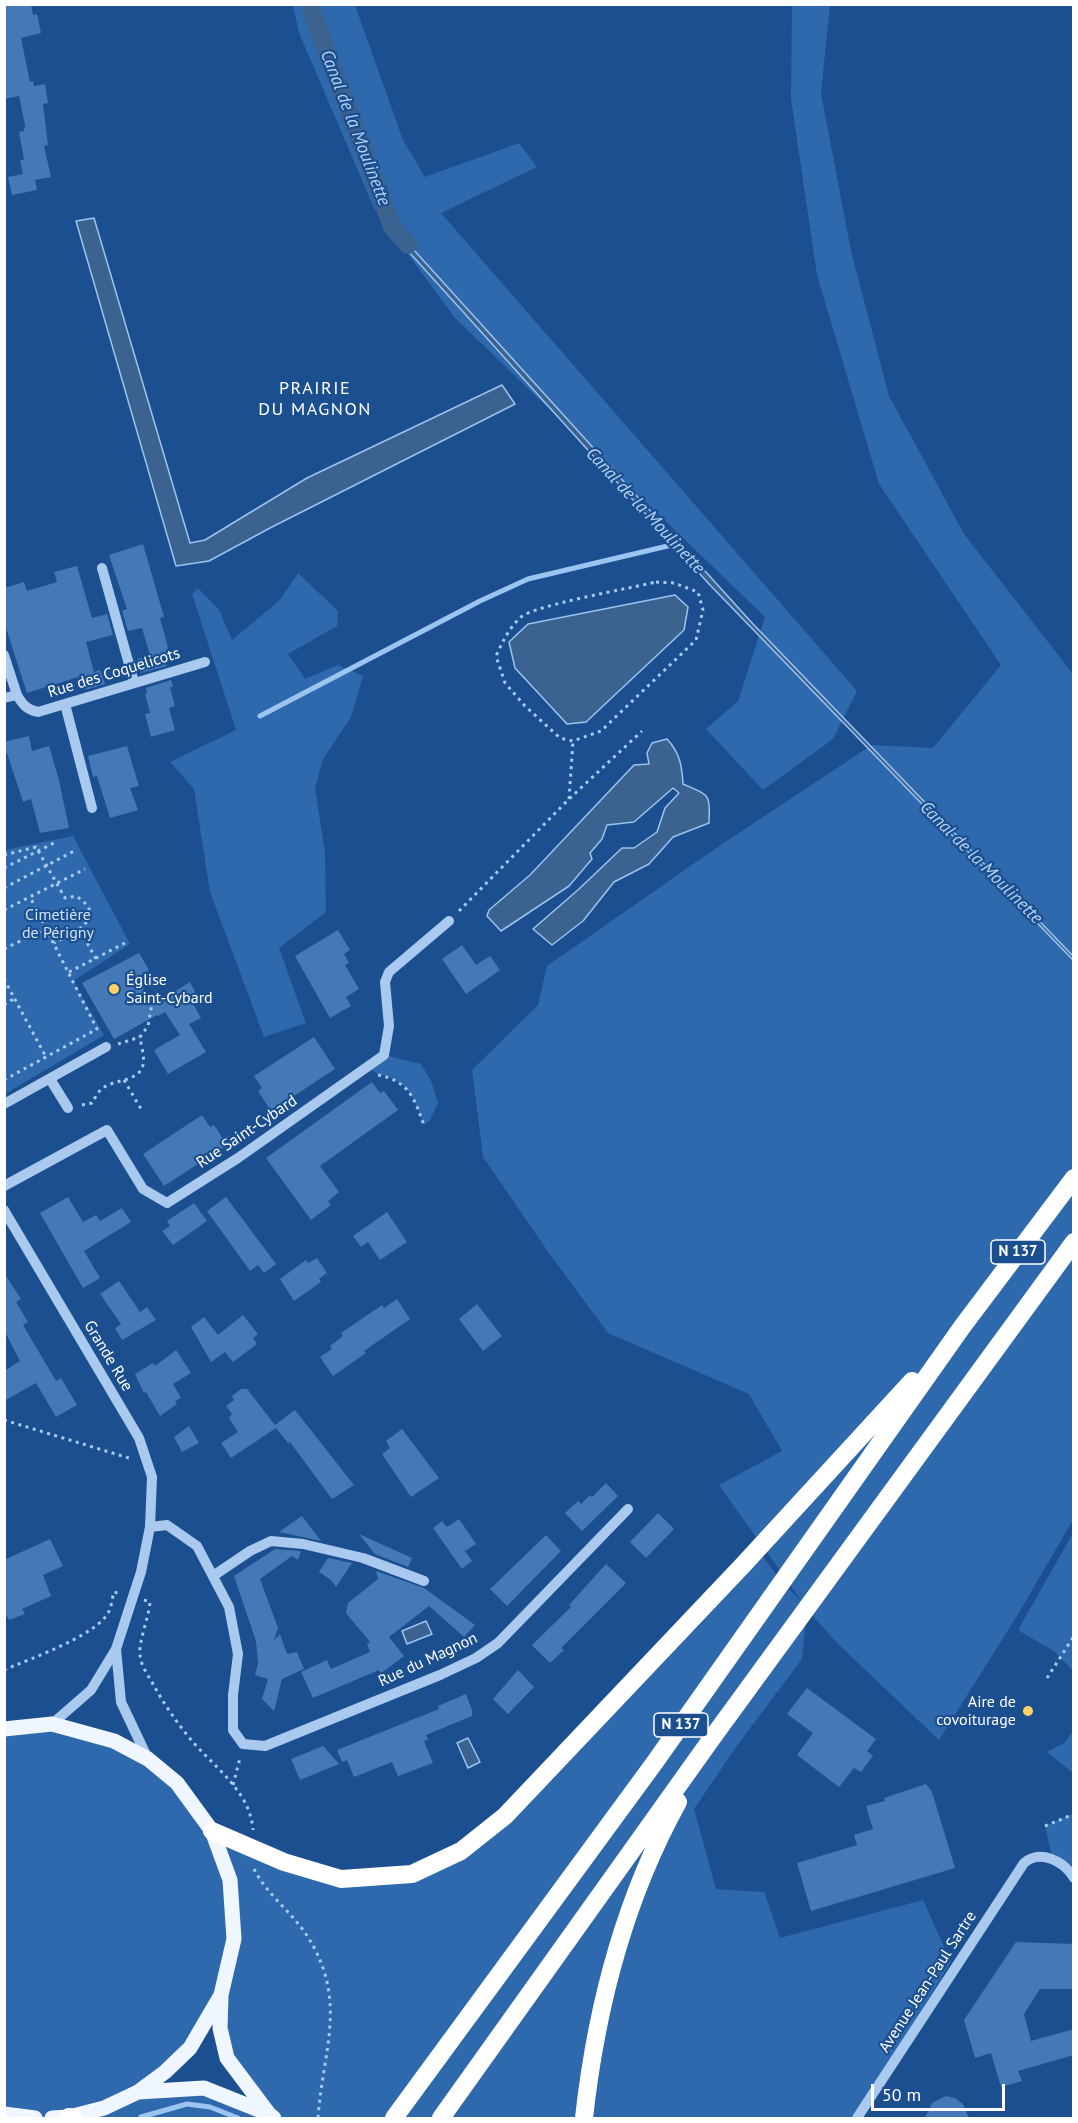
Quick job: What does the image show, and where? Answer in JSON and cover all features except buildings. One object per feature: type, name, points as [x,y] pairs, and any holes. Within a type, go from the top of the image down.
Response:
[{"type":"highway","name":"N 137","points":[[394,2118],[655,1762],[962,1327],[1074,1178]]},
{"type":"highway","name":"N 137","points":[[441,2118],[715,1734],[1074,1242]]},
{"type":"highway","name":"N 137","points":[[212,1831],[284,1862],[341,1879],[412,1874],[461,1851],[513,1808],[743,1565],[962,1327]]},
{"type":"highway","points":[[584,2118],[590,2065],[603,2007],[634,1898],[672,1813],[715,1734]]},
{"type":"main road","points":[[4,1729],[52,1724],[114,1741],[148,1759],[177,1783],[212,1831],[230,1880],[234,1939],[221,1995],[220,2028],[227,2058],[272,2116]]},
{"type":"main road","points":[[65,2118],[104,2108],[138,2092],[165,2072],[190,2048],[221,1995]]},
{"type":"main road","points":[[138,2092],[204,2088],[272,2116]]},
{"type":"main road","points":[[4,2114],[35,2118]]},
{"type":"street","points":[[102,568],[134,682]]},
{"type":"street","points":[[4,655],[17,695],[4,698]]},
{"type":"street","name":"Rue des Coquelicots","points":[[17,695],[23,706],[28,710],[38,712],[205,662]]},
{"type":"street","points":[[65,704],[92,808]]},
{"type":"street","name":"Rue Saint-Cybard","points":[[4,1186],[106,1130],[143,1189],[167,1203],[238,1158],[384,1055],[389,1026],[385,982],[389,972],[449,921]]},
{"type":"street","points":[[4,1104],[106,1047]]},
{"type":"street","points":[[50,1079],[68,1108]]},
{"type":"street","name":"Grande Rue","points":[[4,1210],[139,1438],[152,1477],[150,1527],[141,1572],[116,1648],[91,1690],[52,1724]]},
{"type":"street","name":"Rue du Magnon","points":[[243,1744],[265,1746],[440,1675],[476,1658],[498,1643],[628,1509]]},
{"type":"street","points":[[150,1527],[167,1525],[197,1546],[229,1607],[238,1654],[233,1695],[233,1730],[243,1744]]},
{"type":"street","points":[[213,1576],[271,1540],[303,1544],[363,1558],[424,1581]]},
{"type":"street","name":"Grande Rue","points":[[116,1648],[121,1702],[148,1759]]},
{"type":"street","name":"Avenue Jean-Paul Sartre","points":[[857,2118],[1024,1863],[1040,1857],[1052,1857],[1074,1878]]},
{"type":"path","points":[[656,582],[674,583],[698,592],[703,609],[696,640],[601,731],[573,741],[560,738],[525,706],[505,682],[496,656],[506,633],[523,615],[656,582]]},
{"type":"path","points":[[449,921],[569,799],[642,731]]},
{"type":"path","points":[[569,799],[573,741]]},
{"type":"path","points":[[4,868],[54,843]]},
{"type":"path","points":[[4,855],[36,847],[65,898],[76,896],[88,907],[90,913],[88,923],[80,930],[54,943]]},
{"type":"path","points":[[4,888],[76,850]]},
{"type":"path","points":[[4,910],[85,869]]},
{"type":"path","points":[[4,1080],[97,1029],[30,897]]},
{"type":"path","points":[[4,949],[47,928]]},
{"type":"path","points":[[80,930],[96,959]]},
{"type":"path","points":[[69,972],[125,943]]},
{"type":"path","points":[[4,979],[46,1057]]},
{"type":"path","points":[[4,1005],[15,998]]},
{"type":"path","points":[[106,1047],[140,1037],[148,1026],[153,998]]},
{"type":"path","points":[[68,1108],[92,1103],[101,1089],[113,1082],[129,1079],[141,1071],[144,1063],[140,1037]]},
{"type":"path","points":[[368,1066],[378,1076],[398,1081],[408,1090],[416,1102],[424,1125]]},
{"type":"path","points":[[124,1080],[141,1109]]},
{"type":"path","points":[[4,1420],[134,1460],[146,1458]]},
{"type":"path","points":[[4,1670],[97,1626],[109,1612],[114,1592],[150,1602],[149,1617],[139,1653],[141,1665],[167,1710],[233,1785],[248,1807],[253,1826],[254,1870],[305,1933],[321,1961],[330,1991],[331,2026],[318,2118]]},
{"type":"path","points":[[1047,1678],[1074,1636]]},
{"type":"path","points":[[233,1785],[243,1744]]},
{"type":"path","points":[[1045,1826],[1074,1814]]},
{"type":"green space","points":[[293,5],[355,5],[403,140],[425,177],[519,143],[537,167],[441,213],[857,691],[833,739],[763,790],[706,729],[738,701],[765,617],[455,318],[374,208],[299,33]]},
{"type":"green space","points":[[792,5],[830,5],[821,93],[851,251],[889,396],[964,534],[1073,674],[1073,1520],[1017,1616],[939,1740],[836,1642],[807,1609],[802,1659],[736,1747],[694,1809],[716,1889],[764,1892],[780,1938],[923,1900],[951,1962],[856,2118],[35,2118],[5,2114],[4,1729],[52,1724],[148,1759],[212,1831],[341,1879],[412,1874],[461,1851],[757,1549],[782,1582],[803,1603],[719,1485],[782,1451],[749,1394],[608,1333],[551,1256],[483,1157],[472,1070],[538,1005],[547,966],[722,844],[872,745],[933,748],[1001,665],[879,484],[817,275],[791,99]],"holes":[[[221,1997],[227,2058],[267,2114],[204,2088],[139,2092],[190,2048]]]},
{"type":"green space","points":[[298,573],[338,611],[337,626],[288,654],[305,679],[338,665],[363,676],[351,717],[323,759],[315,788],[325,853],[326,912],[279,948],[306,1023],[264,1037],[210,892],[194,789],[170,762],[236,730],[192,594],[198,588],[219,610],[232,640],[280,600]]},
{"type":"green space","name":"Cimetière de Périgny","points":[[73,836],[130,944],[73,981],[104,1035],[5,1094],[5,850]]},
{"type":"green space","points":[[384,1055],[421,1064],[431,1081],[438,1103],[430,1120],[424,1125],[413,1098],[405,1087],[368,1067]]},
{"type":"green space","points":[[1073,1533],[1073,1671],[1055,1652],[1018,1630]]},
{"type":"green space","points":[[1073,1731],[1073,1773],[1047,1752],[1064,1743]]},
{"type":"green space","points":[[1073,1814],[1073,1878],[1052,1857],[1045,1826]]},
{"type":"water","points":[[303,5],[309,5],[393,227],[753,624],[1073,956],[1073,960],[709,584],[390,231]]},
{"type":"water","points":[[94,218],[190,543],[205,540],[307,478],[502,385],[515,404],[209,561],[176,566],[76,221]]},
{"type":"water","points":[[675,595],[688,607],[684,630],[586,722],[567,724],[515,668],[509,642],[528,624]]},
{"type":"water","points":[[667,739],[680,760],[683,784],[699,791],[708,801],[709,823],[673,837],[649,864],[614,882],[583,921],[552,945],[533,929],[622,848],[634,848],[657,832],[665,808],[679,793],[673,788],[634,822],[607,825],[602,839],[590,853],[592,859],[569,886],[501,931],[487,916],[489,910],[530,875],[634,765],[649,764],[647,753],[652,743]]},
{"type":"water","points":[[426,1621],[432,1634],[407,1644],[402,1631]]},
{"type":"water","points":[[468,1738],[480,1762],[468,1768],[457,1743]]},
{"type":"waterway","name":"Canal de la Moulinette","points":[[309,4],[392,227],[408,245]]},
{"type":"waterway","points":[[260,716],[480,601],[528,579],[676,544]]},
{"type":"waterway","points":[[141,2117],[187,2104],[210,2107],[238,2118]]},
{"type":"place","name":"Église Saint-Cybard","points":[[114,989]]},
{"type":"place","name":"Aire de covoiturage","points":[[1028,1711]]},
{"type":"district","name":"PRAIRIE DU MAGNON","points":[[315,399]]}]
